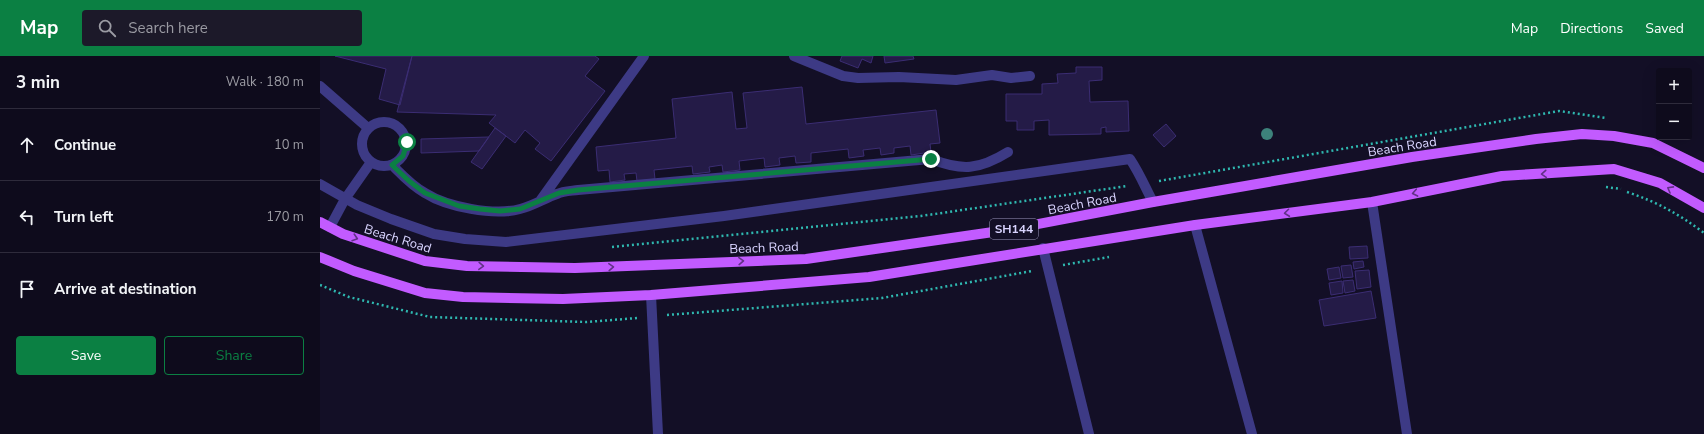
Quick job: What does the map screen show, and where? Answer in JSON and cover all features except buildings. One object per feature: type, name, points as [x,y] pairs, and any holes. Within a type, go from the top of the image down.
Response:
[{"type":"main road","name":"Beach Road","points":[[320,222],[343,234],[425,261],[467,266],[575,268],[806,259],[1008,230],[1153,202],[1412,157],[1536,139],[1582,134],[1614,136],[1653,143],[1704,168]]},
{"type":"main road","name":"SH144","points":[[320,257],[354,271],[425,293],[463,297],[563,299],[651,295],[869,277],[1043,248],[1195,225],[1372,202],[1502,176],[1614,169],[1660,183],[1704,208]]},
{"type":"street","points":[[540,201],[644,56]]},
{"type":"street","points":[[794,56],[843,76],[858,78],[899,77],[956,80],[992,75],[1011,78],[1030,76]]},
{"type":"street","points":[[320,86],[368,128]]},
{"type":"street","points":[[380,121],[388,121],[401,128],[407,142],[403,156],[392,165],[377,165],[371,162],[362,150],[364,135],[368,128],[380,121]]},
{"type":"street","points":[[392,165],[409,181],[425,193],[459,206],[500,211],[520,209],[559,193],[578,190],[931,159],[947,165],[958,167],[972,166],[994,160],[1008,152]]},
{"type":"street","points":[[320,184],[345,199],[391,219],[434,234],[506,242],[724,216],[1130,159],[1141,174],[1143,184],[1153,202]]},
{"type":"street","points":[[330,227],[345,199],[371,162]]},
{"type":"street","points":[[1372,202],[1407,434]]},
{"type":"street","points":[[1195,225],[1252,434]]},
{"type":"street","points":[[1043,248],[1089,434]]},
{"type":"street","points":[[651,295],[658,434]]},
{"type":"route","points":[[407,142],[403,156],[392,165],[409,181],[425,193],[442,201],[459,206],[500,211],[520,209],[559,193],[578,190],[931,159]]}]
